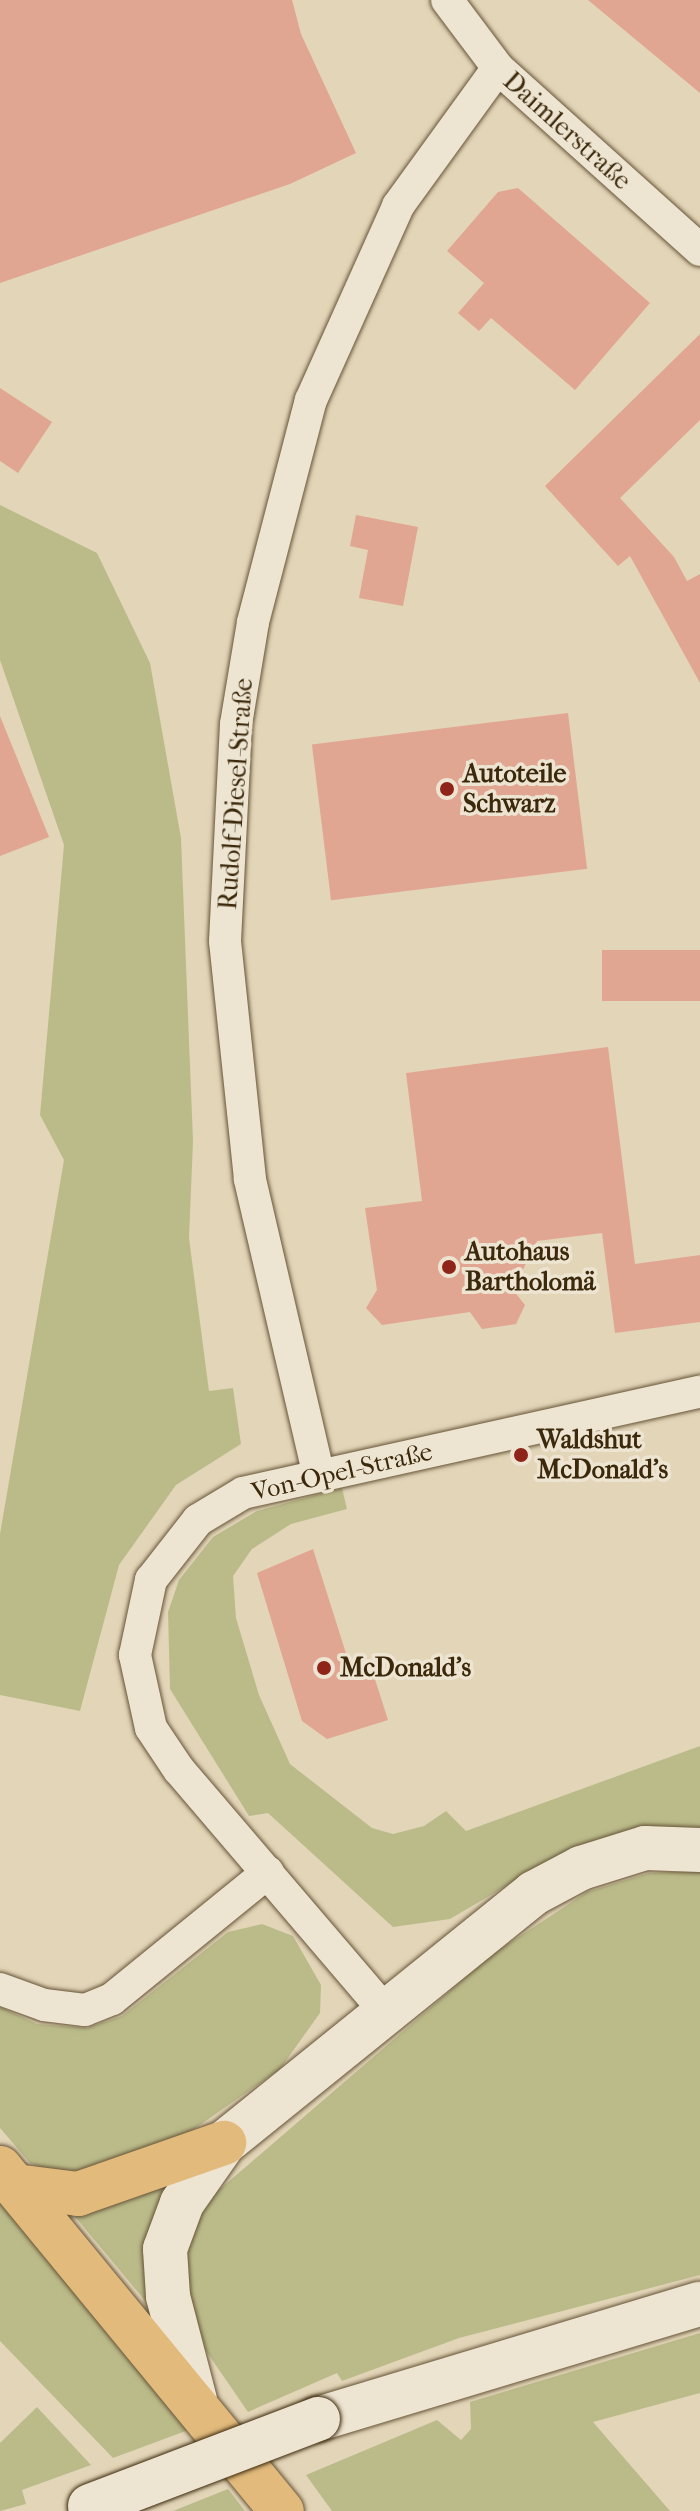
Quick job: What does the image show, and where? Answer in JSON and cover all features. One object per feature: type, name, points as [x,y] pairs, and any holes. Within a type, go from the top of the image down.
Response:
[{"type":"main road","points":[[195,2400],[168,2296],[165,2249],[182,2203],[224,2143],[484,1929],[581,1868],[645,1848],[700,1850]]},
{"type":"main road","points":[[8,2177],[78,2194],[224,2143]]},
{"type":"main road","points":[[8,2177],[195,2400],[282,2511]]},
{"type":"main road","points":[[84,2508],[318,2419],[700,2304]]},
{"type":"street","name":"Daimlerstraße","points":[[447,0],[498,68],[700,250]]},
{"type":"street","name":"Rudolf-Diesel-Straße","points":[[318,1472],[250,1179],[225,941],[236,724],[253,622],[311,400],[398,206],[498,68]]},
{"type":"street","name":"Von-Opel-Straße","points":[[385,2011],[179,1770],[151,1728],[137,1680],[136,1629],[157,1569],[198,1520],[243,1493],[318,1472],[700,1392]]},
{"type":"street","points":[[0,1989],[44,2005],[85,2010],[112,1999],[268,1872]]},
{"type":"green space","points":[[0,505],[97,553],[150,663],[181,838],[193,1141],[189,1238],[209,1391],[233,1388],[241,1444],[176,1485],[119,1565],[80,1711],[0,1695],[0,1534],[64,1160],[40,1115],[64,845],[0,660]]},
{"type":"green space","points":[[342,1488],[347,1509],[291,1524],[252,1549],[233,1576],[236,1618],[259,1695],[290,1764],[372,1828],[393,1834],[424,1826],[446,1811],[466,1831],[700,1746],[700,1829],[648,1829],[569,1849],[450,1919],[393,1927],[268,1813],[249,1816],[170,1689],[168,1612],[179,1580],[213,1537],[257,1511]]},
{"type":"green space","points":[[700,1871],[700,2275],[459,2338],[342,2381],[337,2373],[248,2412],[195,2335],[183,2263],[198,2208],[493,1954],[587,1892],[649,1873]]},
{"type":"green space","points":[[262,1924],[293,1936],[321,1985],[320,2013],[280,2069],[157,2155],[65,2178],[30,2163],[0,2128],[0,2007],[37,2024],[87,2028],[122,2016],[228,1932]]},
{"type":"green space","points":[[186,2172],[157,2315],[72,2213],[135,2198]]},
{"type":"green space","points":[[0,2199],[191,2429],[113,2458],[0,2341]]},
{"type":"green space","points":[[700,2333],[700,2393],[593,2422],[670,2511],[332,2511],[306,2475],[437,2420],[461,2440],[471,2429],[470,2402]]},
{"type":"green space","points":[[37,2407],[91,2465],[22,2490],[26,2504],[0,2511],[0,2443]]},
{"type":"green space","points":[[228,2489],[245,2511],[173,2511]]},
{"type":"building","points":[[0,0],[292,0],[301,34],[356,153],[290,184],[0,283]]},
{"type":"building","points":[[588,0],[700,0],[700,93],[629,34]]},
{"type":"building","points":[[518,188],[650,303],[575,390],[491,318],[479,331],[458,313],[484,283],[447,251],[498,192]]},
{"type":"building","points":[[700,334],[700,420],[620,498],[674,557],[687,581],[700,574],[700,683],[630,556],[618,566],[545,486]]},
{"type":"building","points":[[0,388],[52,422],[18,473],[0,461]]},
{"type":"building","points":[[356,515],[418,527],[403,606],[359,598],[368,550],[350,546]]},
{"type":"building","name":"Autoteile Schwarz","points":[[568,713],[587,869],[331,900],[312,744]]},
{"type":"building","points":[[0,716],[49,837],[0,856]]},
{"type":"building","points":[[602,950],[700,950],[700,1001],[602,1001]]},
{"type":"building","points":[[608,1047],[635,1264],[700,1255],[700,1322],[615,1333],[602,1233],[537,1241],[513,1290],[525,1305],[516,1324],[482,1329],[470,1312],[382,1325],[366,1308],[377,1290],[365,1208],[422,1201],[406,1073]]},
{"type":"building","name":"McDonald's","points":[[313,1549],[350,1666],[372,1670],[388,1720],[327,1739],[302,1721],[257,1573]]},
{"type":"place","name":"Autoteile Schwarz","points":[[447,789]]},
{"type":"place","name":"Autohaus Bartholomä","points":[[449,1267]]},
{"type":"place","name":"Waldshut McDonald's","points":[[521,1455]]},
{"type":"place","name":"McDonald's","points":[[324,1668]]}]
